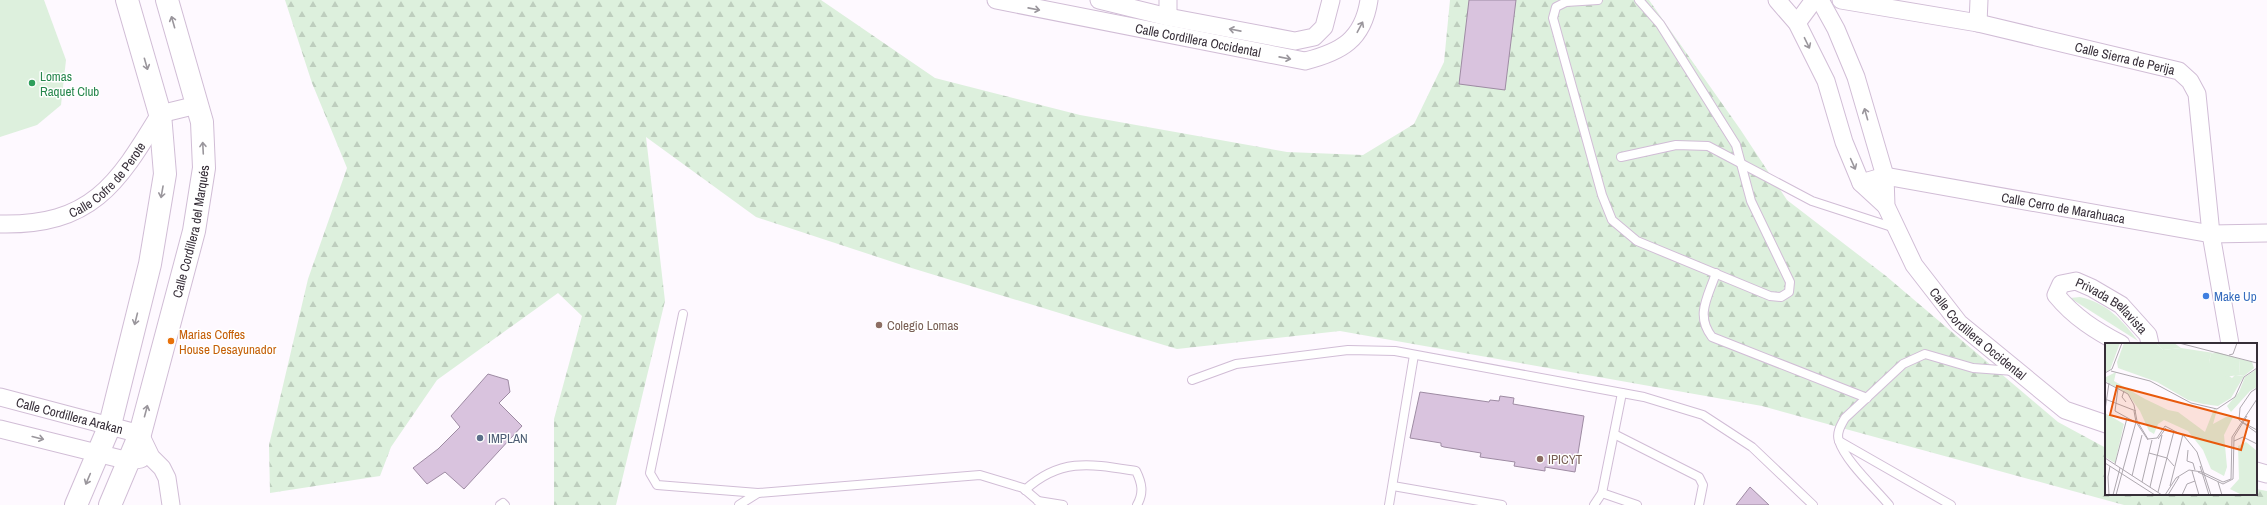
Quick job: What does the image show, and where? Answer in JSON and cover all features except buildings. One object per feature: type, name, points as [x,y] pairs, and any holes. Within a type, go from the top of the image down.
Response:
[{"type":"street","points":[[76,505],[110,425],[150,264],[165,174],[160,114],[127,0]]},
{"type":"street","name":"Calle Cordillera del Marqués","points":[[110,505],[140,434],[194,231],[204,168],[202,122],[167,0]]},
{"type":"street","name":"Calle Cordillera Occidental","points":[[1099,0],[1168,8],[1295,42],[1314,37],[1324,27],[1331,0]]},
{"type":"street","name":"Calle Cordillera Occidental","points":[[1000,1],[1305,62],[1328,56],[1342,49],[1363,23],[1370,0]]},
{"type":"street","name":"Calle Cordillera Occidental","points":[[1777,0],[1797,23],[1826,81],[1844,142],[1861,183],[1886,206]]},
{"type":"street","points":[[1797,23],[1814,0]]},
{"type":"street","name":"Calle Cordillera Occidental","points":[[1820,0],[1836,29],[1856,77],[1885,176],[1886,206],[1895,228],[1914,265],[1959,322],[2019,372],[2066,410],[2105,424]]},
{"type":"street","name":"Calle Sierra de Perija","points":[[1841,0],[1978,23],[2179,71],[2190,81],[2197,94],[2211,234],[2230,343]]},
{"type":"street","points":[[1978,23],[1979,0]]},
{"type":"street","points":[[160,114],[197,105]]},
{"type":"street","name":"Calle Cofre de Perote","points":[[0,224],[24,225],[57,219],[81,209],[103,194],[134,156],[160,114]]},
{"type":"street","name":"Calle Cerro de Marahuaca","points":[[1861,183],[1885,176],[2211,234],[2267,233]]},
{"type":"street","name":"Privada Bellavista","points":[[2120,343],[2096,331],[2068,308],[2056,294],[2061,284],[2076,281],[2092,288],[2121,305],[2148,335],[2150,343]]},
{"type":"street","name":"Calle Cordillera Arakan","points":[[0,397],[140,434]]},
{"type":"street","points":[[0,429],[129,461],[151,457]]},
{"type":"street","points":[[140,434],[151,457],[162,468],[167,478],[171,505]]},
{"type":"street","points":[[2257,471],[2267,474]]},
{"type":"lane","points":[[1598,0],[1566,2],[1556,7],[1553,18],[1602,195],[1612,220],[1637,241],[1770,296],[1781,297],[1789,292],[1790,282],[1751,201],[1736,145],[1660,24],[1639,0]]},
{"type":"lane","points":[[1621,157],[1676,146],[1708,146],[1812,201],[1895,228]]},
{"type":"lane","points":[[1716,273],[1702,314],[1705,327],[1712,337],[1866,398]]},
{"type":"lane","points":[[682,314],[650,473],[657,485],[758,493],[980,475],[1025,490],[1040,503],[1063,505]]},
{"type":"lane","points":[[1192,380],[1236,364],[1348,350],[1395,351],[1644,397],[1702,415],[1752,447],[1813,505]]},
{"type":"lane","points":[[1889,505],[1848,457],[1839,441],[1839,430],[1845,418],[1903,364],[1925,354],[1972,368],[2019,372]]},
{"type":"lane","points":[[1389,505],[1414,355]]},
{"type":"lane","points":[[1594,505],[1602,493],[1622,393]]},
{"type":"lane","points":[[1614,434],[1699,477],[1703,485],[1699,505]]},
{"type":"lane","points":[[1839,441],[1951,505]]},
{"type":"lane","points":[[1025,490],[1040,476],[1057,469],[1075,465],[1108,467],[1136,471],[1142,482],[1137,505]]},
{"type":"lane","points":[[1392,486],[1502,505]]},
{"type":"lane","points":[[739,505],[758,493]]},
{"type":"lane","points":[[1602,493],[1637,505]]},
{"type":"lane","points":[[500,505],[503,503],[505,505]]},
{"type":"green space","name":"Lomas Raquet Club","points":[[0,0],[44,0],[66,60],[61,105],[37,125],[0,137]]},
{"type":"green space","points":[[285,0],[821,0],[935,78],[1080,115],[1287,152],[1363,155],[1414,124],[1444,62],[1450,0],[1649,0],[1740,129],[1787,200],[1886,276],[2058,422],[2105,447],[2105,495],[2257,495],[2257,489],[2267,491],[2267,505],[2124,505],[1762,406],[1340,331],[1177,349],[905,266],[756,217],[646,137],[665,301],[616,505],[554,505],[554,419],[582,316],[558,293],[437,380],[391,447],[380,476],[270,493],[269,445],[308,279],[347,168],[312,83]]},
{"type":"green space","points":[[2080,297],[2098,303],[2113,313],[2120,319],[2138,341],[2070,298]]},
{"type":"place","name":"Lomas Raquet Club","points":[[32,83]]},
{"type":"place","name":"Make Up","points":[[2206,296]]},
{"type":"place","name":"Colegio Lomas","points":[[879,325]]},
{"type":"place","name":"Marias Coffes House Desayunador","points":[[171,341]]},
{"type":"place","name":"IMPLAN","points":[[480,438]]},
{"type":"place","name":"IPICYT","points":[[1540,459]]}]
